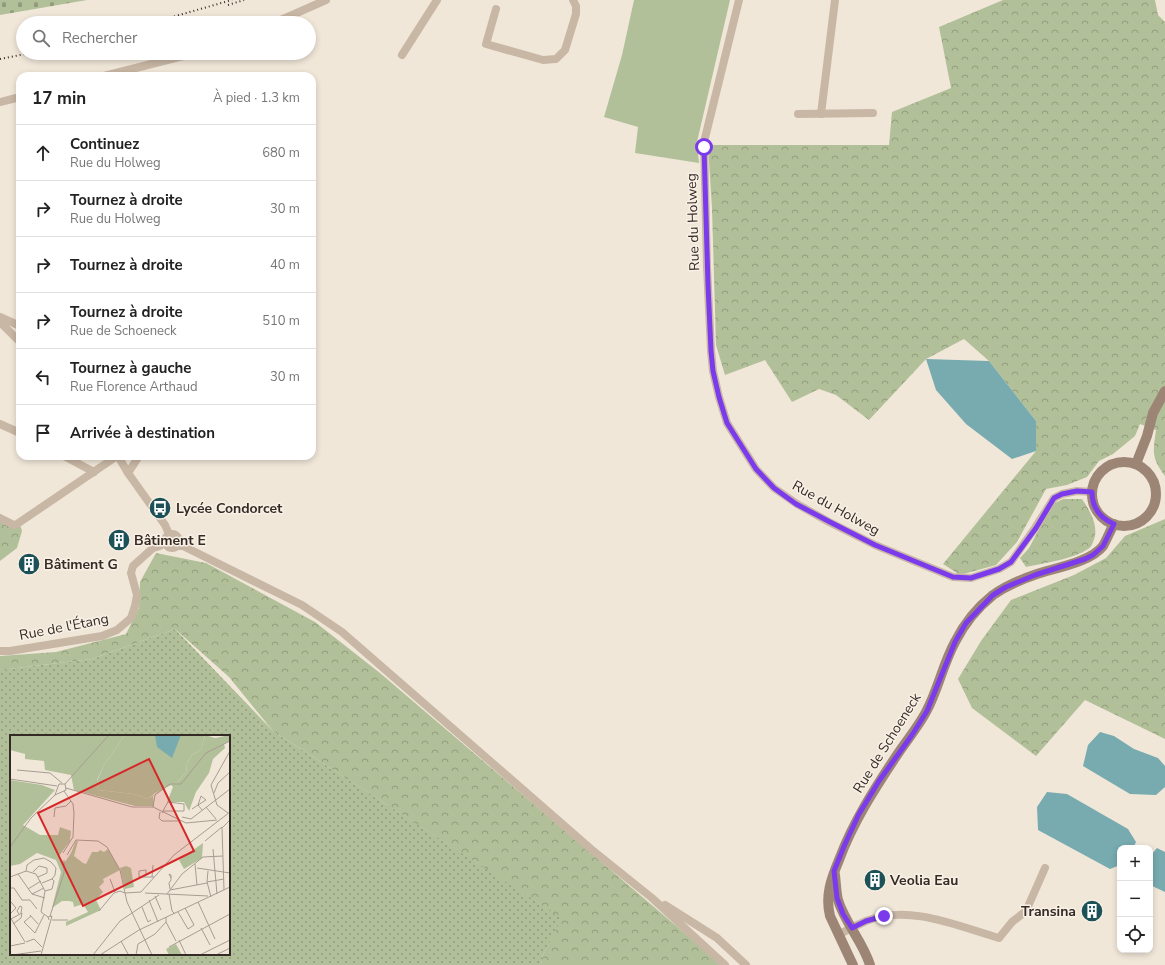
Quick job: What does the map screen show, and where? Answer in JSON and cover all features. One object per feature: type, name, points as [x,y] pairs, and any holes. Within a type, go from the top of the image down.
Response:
[{"type":"main road","points":[[1136,464],[1147,436],[1153,413],[1165,391]]},
{"type":"main road","points":[[1122,462],[1136,464],[1145,469],[1151,476],[1155,485],[1157,494],[1152,510],[1147,517],[1140,522],[1131,525],[1122,526],[1107,521],[1096,510],[1094,503],[1092,492],[1098,475],[1109,466],[1122,462]]},
{"type":"main road","name":"Rue de Schoeneck","points":[[853,965],[838,935],[828,907],[828,894],[834,871],[859,814],[879,781],[922,720],[955,642],[966,623],[993,595],[1006,587],[1035,575],[1093,555],[1103,546],[1114,524]]},
{"type":"main road","name":"Rue de Schoeneck","points":[[834,871],[837,898],[843,914],[852,928],[870,965]]},
{"type":"street","points":[[290,16],[326,0]]},
{"type":"street","points":[[402,55],[437,0]]},
{"type":"street","points":[[496,9],[486,44],[528,56],[551,60],[559,57],[567,45],[576,14],[576,6],[573,0]]},
{"type":"street","name":"Rue du Holweg","points":[[739,0],[704,142],[704,160],[713,371],[727,423],[756,469],[774,488],[810,511],[875,545],[953,577],[971,578],[999,569],[1011,562],[1036,528],[1054,498],[1062,494],[1077,491],[1092,492]]},
{"type":"street","points":[[821,114],[835,0]]},
{"type":"street","points":[[120,72],[167,60]]},
{"type":"street","points":[[0,102],[16,98]]},
{"type":"street","points":[[798,114],[872,113]]},
{"type":"street","points":[[0,317],[16,324]]},
{"type":"street","points":[[0,322],[16,338]]},
{"type":"street","points":[[0,424],[16,432]]},
{"type":"street","points":[[72,460],[94,472]]},
{"type":"street","points":[[0,518],[14,525],[17,524],[111,460]]},
{"type":"street","points":[[120,460],[165,525],[168,534]]},
{"type":"street","points":[[128,473],[136,460]]},
{"type":"street","points":[[168,534],[164,539],[167,547],[175,548],[178,546],[183,546],[302,605],[342,632],[591,849],[652,898],[725,965]]},
{"type":"street","points":[[168,534],[178,536],[178,546]]},
{"type":"street","name":"Rue de l'Étang","points":[[0,651],[10,651],[102,636],[125,625],[131,618],[137,595],[132,577],[133,566],[152,548],[160,546],[164,542]]},
{"type":"street","points":[[838,935],[866,921],[899,914],[915,915],[935,919],[999,938],[1012,922],[1026,911],[1046,868]]},
{"type":"street","points":[[652,898],[717,938],[746,965]]},
{"type":"green space","points":[[0,0],[87,0],[0,15]]},
{"type":"green space","points":[[634,0],[730,0],[697,142],[699,163],[635,153],[638,127],[604,117],[622,55]]},
{"type":"green space","points":[[1003,0],[1155,0],[1158,15],[1165,22],[1165,476],[1157,464],[1154,454],[1156,430],[1140,424],[1135,436],[1113,454],[1099,461],[1087,477],[1067,485],[1046,489],[1017,542],[996,565],[960,575],[943,564],[1036,451],[1036,421],[989,361],[964,339],[926,359],[869,420],[836,395],[819,389],[792,402],[765,360],[725,375],[716,345],[712,209],[708,145],[889,145],[892,112],[951,88],[939,27]]},
{"type":"green space","points":[[1063,499],[1082,499],[1091,514],[1095,525],[1095,536],[1092,545],[1088,549],[1075,555],[1026,567],[1020,558],[1029,548],[1050,508],[1053,504]]},
{"type":"green space","points":[[0,515],[20,525],[22,531],[17,548],[0,561]]},
{"type":"green space","points":[[1165,519],[1165,739],[1085,700],[1036,756],[972,708],[958,679],[981,641],[1011,600],[1074,575],[1106,558],[1125,536]]},
{"type":"green space","points":[[156,553],[206,563],[315,622],[380,673],[722,965],[541,965],[543,955],[562,918],[273,731],[229,677],[175,629],[92,659],[0,670],[0,656],[56,652],[126,634],[139,608],[140,582]]},
{"type":"green space","points":[[175,629],[273,731],[563,918],[543,955],[541,965],[0,965],[0,670],[92,659]]},
{"type":"water","points":[[926,359],[989,361],[1036,421],[1036,451],[1012,459],[966,424],[936,390]]},
{"type":"water","points":[[1100,732],[1114,736],[1134,749],[1158,758],[1165,766],[1165,787],[1156,795],[1130,794],[1083,766],[1088,745]]},
{"type":"water","points":[[1047,792],[1067,794],[1128,829],[1136,842],[1134,845],[1117,845],[1117,866],[1110,869],[1038,830],[1037,807]]},
{"type":"water","points":[[1157,848],[1165,852],[1165,892],[1153,886],[1153,853]]},
{"type":"railway","points":[[176,16],[232,0]]},
{"type":"railway","points":[[228,5],[244,0]]},
{"type":"railway","points":[[0,59],[16,56]]},
{"type":"place","name":"Lycée Condorcet","points":[[160,508]]},
{"type":"place","name":"Bâtiment E","points":[[119,540]]},
{"type":"place","name":"Bâtiment G","points":[[29,564]]},
{"type":"place","name":"Veolia Eau","points":[[875,880]]},
{"type":"place","name":"Transina","points":[[1092,911]]},
{"type":"route","points":[[704,147],[708,285],[713,371],[727,423],[756,469],[774,488],[796,504],[875,545],[953,577],[971,578],[984,575],[1011,562],[1036,528],[1054,498],[1062,494],[1077,491],[1092,492],[1096,510],[1107,521],[1114,524],[1103,546],[1093,555],[1035,575],[1006,587],[993,595],[966,623],[955,642],[927,711],[912,735],[879,781],[859,814],[834,871],[837,885],[837,898],[843,914],[852,928],[866,921],[884,916]]}]
